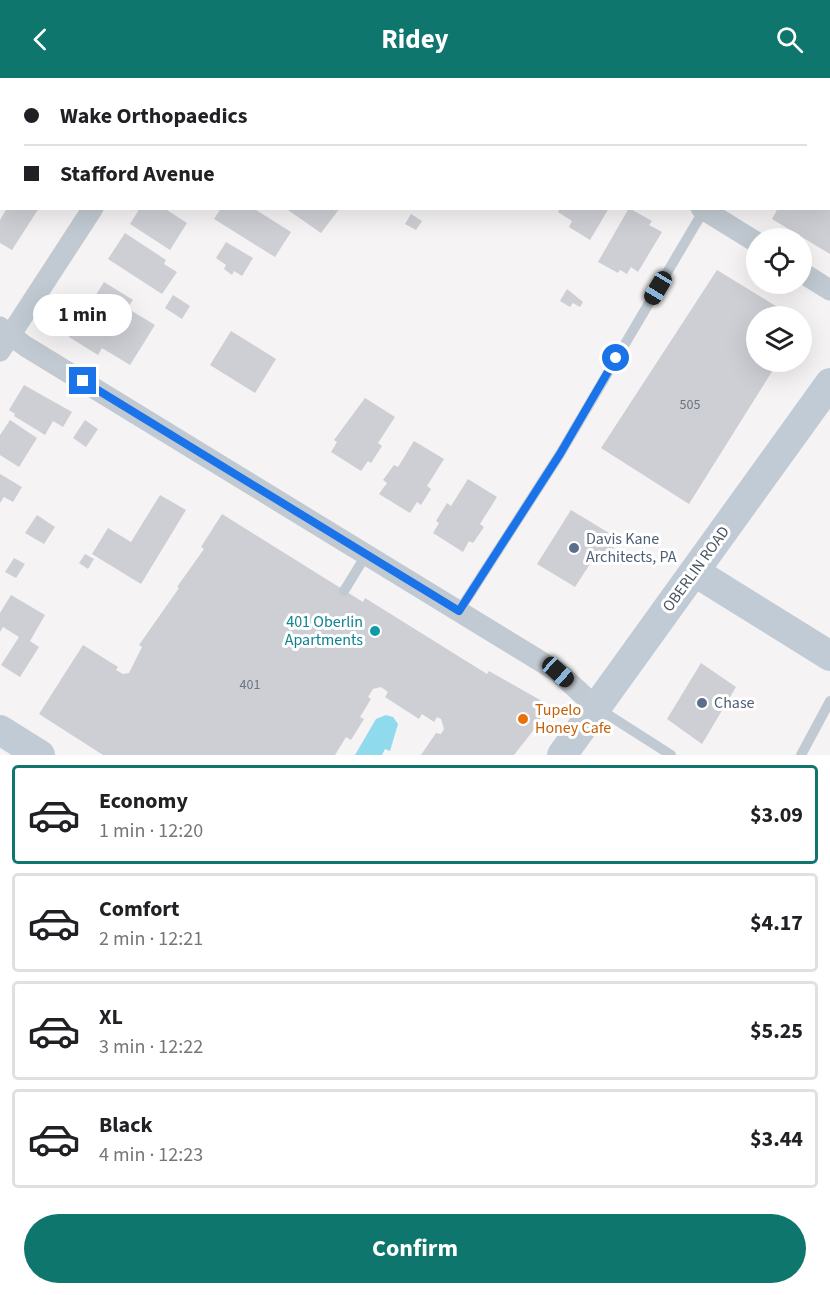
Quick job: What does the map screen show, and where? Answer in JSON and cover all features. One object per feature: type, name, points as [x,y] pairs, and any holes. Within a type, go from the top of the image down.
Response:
[{"type":"main road","name":"OBERLIN ROAD","points":[[562,755],[830,383]]},
{"type":"main road","points":[[694,573],[830,656]]},
{"type":"main road","points":[[0,730],[40,755]]},
{"type":"street","points":[[92,210],[4,338],[558,672],[596,707]]},
{"type":"street","points":[[704,210],[746,236]]},
{"type":"street","points":[[812,279],[830,290]]},
{"type":"lane","points":[[459,611],[560,454],[701,210]]},
{"type":"lane","points":[[344,591],[366,555]]},
{"type":"lane","points":[[801,755],[830,700]]},
{"type":"lane","points":[[596,707],[671,755]]},
{"type":"water","points":[[386,715],[393,717],[398,724],[390,751],[385,749],[382,755],[355,755],[376,719]]},
{"type":"building","points":[[6,210],[38,210],[12,250],[0,243],[0,220]]},
{"type":"building","points":[[139,210],[167,210],[187,223],[170,250],[130,224]]},
{"type":"building","points":[[220,210],[256,210],[291,232],[275,257],[214,219]]},
{"type":"building","points":[[288,210],[338,210],[321,233]]},
{"type":"building","points":[[559,210],[608,210],[590,240],[569,227],[572,221],[558,212]]},
{"type":"building","points":[[628,210],[633,210],[652,221],[649,225],[662,232],[638,272],[631,267],[627,274],[620,270],[618,273],[598,262]]},
{"type":"building","points":[[777,210],[830,210],[830,254],[812,243],[812,228],[787,228],[772,219]]},
{"type":"building","points":[[411,214],[422,221],[416,230],[405,224]]},
{"type":"building","points":[[125,233],[166,260],[164,264],[177,272],[162,294],[108,259]]},
{"type":"building","points":[[226,242],[253,258],[242,276],[234,271],[232,275],[224,269],[226,265],[216,258]]},
{"type":"building","points":[[717,270],[746,288],[746,294],[756,294],[776,306],[746,306],[746,372],[772,372],[689,504],[601,448]]},
{"type":"building","points":[[104,282],[133,300],[127,308],[155,325],[130,365],[102,348],[98,355],[69,337],[81,317],[109,335],[119,318],[92,301]]},
{"type":"building","points":[[567,289],[583,302],[580,307],[573,303],[570,307],[560,301]]},
{"type":"building","points":[[173,295],[190,306],[182,319],[165,308]]},
{"type":"building","points":[[231,331],[276,359],[255,393],[210,365]]},
{"type":"building","points":[[24,385],[72,412],[63,427],[53,421],[45,435],[14,416],[15,414],[9,410]]},
{"type":"building","points":[[365,398],[395,417],[378,443],[382,446],[371,463],[368,461],[361,471],[331,452],[337,442],[334,440]]},
{"type":"building","points":[[10,420],[37,438],[19,467],[0,455],[0,435]]},
{"type":"building","points":[[85,420],[98,429],[86,447],[73,438]]},
{"type":"building","points":[[414,441],[444,459],[427,486],[431,489],[421,505],[417,502],[410,513],[379,494],[387,483],[383,480],[394,465],[398,467]]},
{"type":"building","points":[[0,474],[22,487],[13,502],[4,497],[0,503]]},
{"type":"building","points":[[468,479],[497,497],[480,524],[484,527],[473,543],[469,541],[463,552],[433,533],[439,523],[436,521],[447,503],[451,506]]},
{"type":"building","points":[[160,495],[186,510],[141,584],[92,554],[108,528],[131,542]]},
{"type":"building","points":[[571,510],[619,539],[609,556],[599,550],[575,587],[537,564]]},
{"type":"building","name":"401 Oberlin Apartments","points":[[222,514],[363,602],[365,598],[487,674],[489,671],[540,700],[542,715],[536,727],[514,755],[421,755],[436,733],[441,734],[444,729],[441,719],[437,717],[434,722],[422,714],[419,719],[385,697],[388,692],[381,687],[373,689],[368,697],[371,699],[360,717],[364,719],[351,740],[346,737],[335,755],[103,755],[39,714],[83,645],[118,667],[116,670],[123,674],[129,673],[142,647],[139,645],[204,549],[201,547]]},
{"type":"building","points":[[37,515],[55,527],[44,544],[25,533]]},
{"type":"building","points":[[85,554],[94,559],[88,569],[79,563]]},
{"type":"building","points":[[14,558],[25,564],[16,578],[5,572]]},
{"type":"building","points":[[11,595],[45,615],[30,641],[39,647],[20,677],[1,665],[19,637],[3,627],[0,632],[0,613]]},
{"type":"building","name":"Chase","points":[[701,663],[736,687],[702,744],[667,719]]},
{"type":"place","name":"Davis Kane Architects, PA","points":[[574,548]]},
{"type":"place","name":"401 Oberlin Apartments","points":[[375,631]]},
{"type":"place","name":"Chase","points":[[702,703]]},
{"type":"place","name":"Tupelo Honey Cafe","points":[[523,719]]},
{"type":"route","points":[[83,381],[459,611],[560,454],[616,358]]}]
